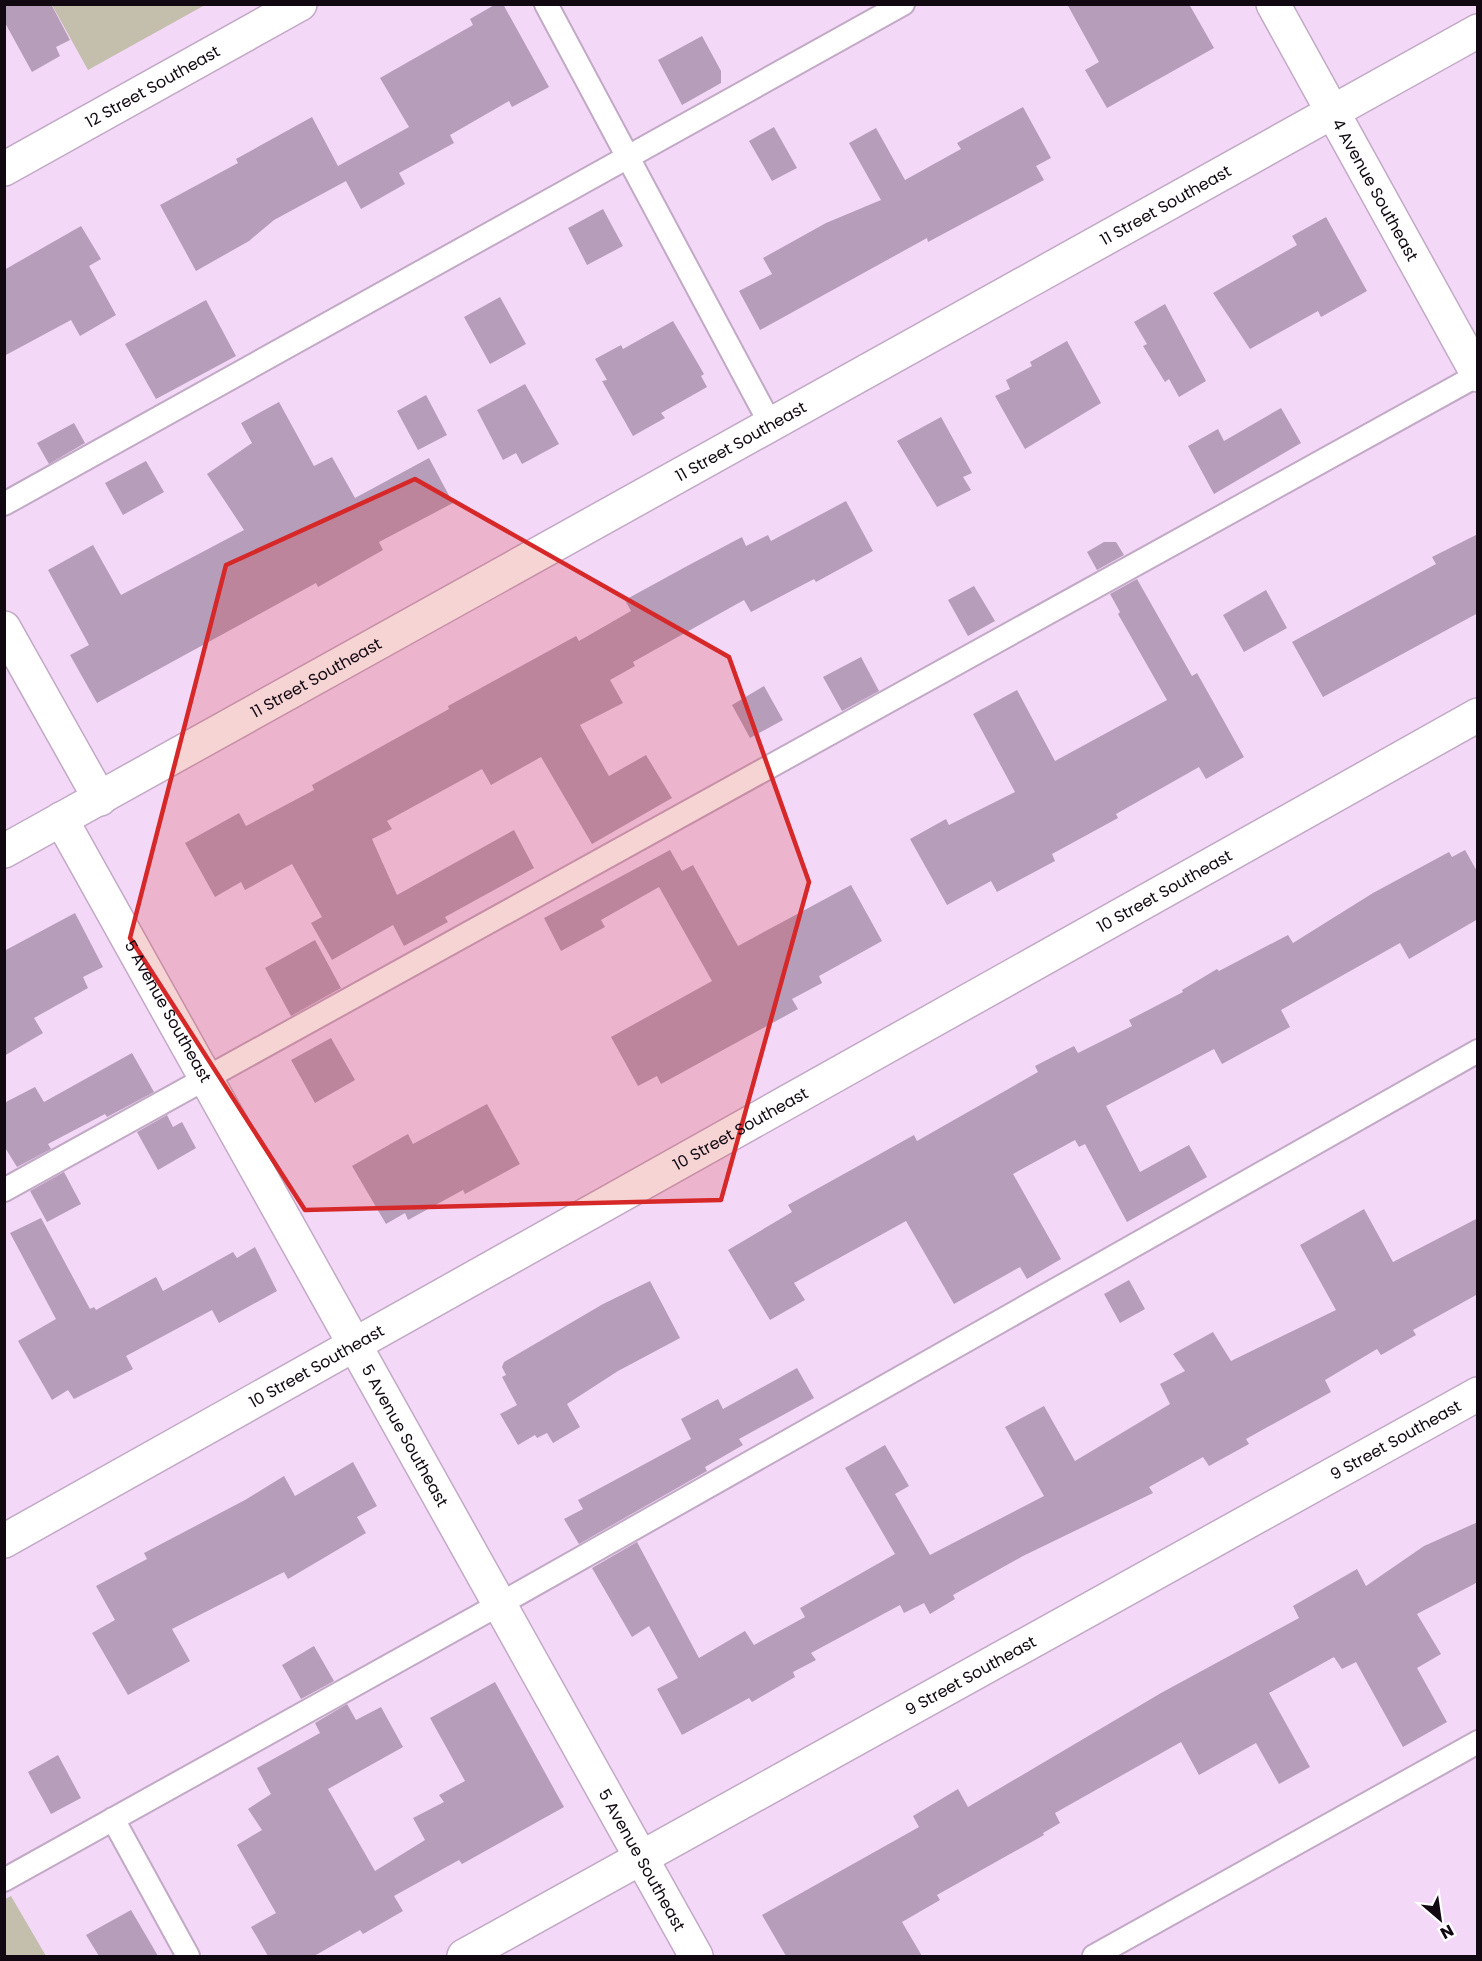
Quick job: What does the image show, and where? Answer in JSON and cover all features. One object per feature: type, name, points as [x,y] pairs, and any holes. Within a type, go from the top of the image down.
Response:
[{"type":"street","name":"12 Street Southeast","points":[[4,169],[300,4]]},
{"type":"street","name":"4 Avenue Southeast","points":[[1273,4],[1477,375]]},
{"type":"street","name":"11 Street Southeast","points":[[4,851],[1478,31]]},
{"type":"street","points":[[4,628],[100,799]]},
{"type":"street","name":"10 Street Southeast","points":[[4,1541],[1478,715]]},
{"type":"street","name":"5 Avenue Southeast","points":[[62,819],[696,1956]]},
{"type":"street","name":"9 Street Southeast","points":[[464,1956],[1478,1394]]},
{"type":"lane","points":[[546,4],[771,425]]},
{"type":"lane","points":[[4,504],[903,4]]},
{"type":"lane","points":[[4,1190],[1477,375]]},
{"type":"lane","points":[[4,1880],[500,1604],[1478,1051]]},
{"type":"lane","points":[[1094,1956],[1478,1742]]},
{"type":"lane","points":[[112,1819],[188,1956]]},
{"type":"highlighted area","points":[[415,479],[729,657],[809,882],[721,1200],[305,1210],[130,938],[226,565]]},
{"type":"shaded area","points":[[52,5],[205,5],[88,70]]},
{"type":"shaded area","points":[[11,1896],[46,1956],[5,1956],[5,1899]]},
{"type":"building","points":[[4,4],[51,4],[70,40],[56,47],[60,56],[32,72],[4,21]]},
{"type":"building","points":[[496,4],[503,4],[549,87],[512,107],[509,101],[450,135],[454,143],[399,173],[405,184],[361,209],[346,181],[274,220],[249,241],[196,271],[160,205],[238,163],[236,159],[312,117],[338,166],[409,127],[380,78],[473,25],[470,19]]},
{"type":"building","points":[[1067,4],[1189,4],[1214,48],[1107,108],[1085,70],[1099,62]]},
{"type":"building","points":[[702,36],[721,71],[721,83],[682,105],[658,60]]},
{"type":"building","points":[[1023,107],[1051,158],[1036,166],[1044,180],[928,242],[927,238],[760,330],[739,291],[772,274],[763,258],[826,223],[881,200],[849,143],[876,128],[905,180],[961,149],[957,143]]},
{"type":"building","points":[[774,127],[797,168],[772,181],[749,141]]},
{"type":"building","points":[[603,209],[623,246],[587,265],[568,228]]},
{"type":"building","points":[[1326,217],[1367,291],[1321,317],[1318,311],[1250,349],[1213,293],[1297,245],[1292,236]]},
{"type":"building","points":[[81,226],[101,259],[89,266],[116,315],[80,336],[71,320],[4,356],[4,270]]},
{"type":"building","points":[[500,297],[526,344],[490,364],[464,317]]},
{"type":"building","points":[[206,300],[236,356],[156,399],[125,344]]},
{"type":"building","points":[[1165,304],[1206,381],[1179,397],[1169,379],[1165,382],[1143,346],[1147,344],[1134,322]]},
{"type":"building","points":[[673,321],[704,374],[701,376],[707,387],[661,413],[665,418],[633,436],[602,381],[607,380],[595,359],[621,345],[623,349]]},
{"type":"building","points":[[1067,341],[1101,403],[1025,449],[995,396],[1010,389],[1006,380],[1032,366],[1030,362]]},
{"type":"building","points":[[525,384],[559,444],[522,464],[516,453],[503,460],[477,410]]},
{"type":"building","points":[[426,395],[447,435],[418,450],[397,411]]},
{"type":"building","points":[[279,402],[314,466],[332,457],[355,498],[429,458],[453,503],[379,542],[383,550],[318,587],[316,583],[97,703],[70,655],[89,645],[48,570],[93,545],[121,595],[244,530],[207,474],[252,443],[241,423]]},
{"type":"building","points":[[1281,408],[1301,443],[1214,494],[1188,446],[1218,429],[1224,441]]},
{"type":"building","points":[[941,417],[972,473],[963,477],[971,490],[937,507],[897,441]]},
{"type":"building","points":[[74,423],[85,443],[49,464],[37,443]]},
{"type":"building","points":[[146,461],[164,492],[123,515],[105,483]]},
{"type":"building","points":[[846,501],[873,551],[816,582],[814,579],[751,612],[744,600],[633,662],[635,666],[610,680],[623,703],[580,725],[609,776],[646,755],[672,798],[592,844],[541,757],[491,785],[482,769],[387,821],[392,829],[372,839],[397,895],[514,830],[534,868],[445,917],[448,922],[404,946],[393,925],[332,960],[311,923],[322,917],[292,864],[245,890],[241,882],[215,897],[185,843],[239,813],[246,826],[314,790],[312,785],[449,709],[448,706],[576,636],[579,641],[631,611],[625,600],[742,537],[746,546],[768,535],[771,541]]},
{"type":"building","points":[[1478,534],[1478,613],[1323,697],[1292,642],[1436,564],[1432,557]]},
{"type":"building","points":[[1104,542],[1116,542],[1124,555],[1097,570],[1087,552]]},
{"type":"building","points":[[1137,579],[1192,676],[1197,673],[1244,757],[1206,779],[1199,767],[1116,814],[1118,818],[1052,854],[1055,861],[997,892],[991,881],[947,905],[910,839],[946,819],[949,825],[1015,792],[973,714],[1017,690],[1055,761],[1167,700],[1118,614],[1120,612],[1110,594]]},
{"type":"building","points":[[974,586],[995,621],[968,636],[948,600]]},
{"type":"building","points":[[1266,590],[1287,628],[1244,652],[1223,615]]},
{"type":"building","points":[[861,657],[879,691],[842,711],[823,677]]},
{"type":"building","points":[[764,686],[783,720],[750,738],[732,705]]},
{"type":"building","points":[[670,850],[682,871],[693,865],[738,946],[851,885],[882,941],[819,976],[822,983],[792,999],[798,1009],[661,1084],[657,1076],[638,1086],[611,1037],[712,981],[659,887],[601,920],[605,927],[561,951],[544,918]]},
{"type":"building","points":[[1465,850],[1478,873],[1478,919],[1409,959],[1400,943],[1281,1010],[1290,1027],[1222,1064],[1214,1049],[1106,1106],[1140,1172],[1189,1145],[1207,1177],[1127,1222],[1085,1144],[1079,1147],[1075,1140],[1013,1174],[1061,1259],[1027,1279],[1020,1267],[954,1304],[906,1221],[794,1283],[805,1300],[770,1320],[728,1250],[792,1212],[788,1205],[914,1135],[917,1141],[1038,1072],[1035,1066],[1074,1046],[1078,1053],[1132,1026],[1129,1020],[1183,992],[1182,990],[1217,969],[1219,971],[1288,935],[1293,943],[1373,893],[1449,852],[1452,857]]},
{"type":"building","points":[[75,913],[103,967],[83,977],[88,988],[34,1018],[43,1033],[4,1056],[4,951]]},
{"type":"building","points":[[315,940],[341,988],[291,1016],[265,968]]},
{"type":"building","points":[[331,1038],[355,1080],[315,1103],[291,1060]]},
{"type":"building","points":[[132,1053],[154,1092],[107,1117],[105,1114],[48,1144],[51,1149],[17,1167],[4,1146],[4,1103],[35,1087],[44,1102]]},
{"type":"building","points":[[487,1104],[520,1164],[465,1194],[463,1190],[408,1220],[405,1213],[386,1224],[352,1166],[408,1134],[413,1144]]},
{"type":"building","points":[[167,1115],[173,1127],[182,1122],[196,1148],[158,1170],[137,1132]]},
{"type":"building","points":[[64,1172],[81,1204],[47,1222],[30,1191]]},
{"type":"building","points":[[1364,1209],[1393,1262],[1478,1218],[1478,1294],[1413,1330],[1416,1335],[1381,1355],[1377,1349],[1325,1380],[1331,1392],[1246,1439],[1249,1444],[1209,1466],[1203,1457],[1149,1487],[1153,1493],[1023,1556],[953,1595],[955,1599],[930,1614],[924,1603],[904,1613],[900,1605],[811,1653],[816,1660],[793,1672],[795,1677],[752,1702],[749,1698],[682,1735],[657,1689],[678,1678],[649,1626],[632,1637],[592,1568],[637,1542],[699,1658],[745,1631],[754,1645],[805,1617],[800,1608],[895,1554],[845,1468],[885,1445],[909,1486],[895,1494],[930,1555],[1044,1496],[1005,1427],[1044,1406],[1075,1461],[1170,1404],[1160,1384],[1185,1371],[1173,1354],[1213,1332],[1231,1361],[1336,1310],[1300,1245]]},
{"type":"building","points":[[41,1218],[90,1309],[94,1307],[96,1310],[156,1277],[163,1291],[233,1252],[237,1258],[255,1247],[277,1291],[219,1323],[212,1310],[126,1356],[133,1369],[74,1399],[68,1390],[52,1400],[18,1341],[56,1319],[10,1233]]},
{"type":"building","points":[[1129,1280],[1145,1309],[1120,1323],[1104,1294]]},
{"type":"building","points":[[650,1281],[680,1338],[618,1371],[567,1404],[580,1427],[553,1443],[547,1433],[537,1438],[535,1435],[518,1445],[500,1414],[517,1405],[502,1377],[506,1375],[502,1367],[504,1362],[603,1304]]},
{"type":"building","points":[[797,1368],[814,1398],[739,1439],[743,1445],[705,1467],[707,1471],[579,1544],[564,1519],[583,1509],[578,1500],[691,1439],[681,1419],[718,1399],[723,1409]]},
{"type":"building","points":[[353,1462],[377,1506],[357,1517],[366,1533],[288,1579],[284,1572],[172,1629],[190,1661],[128,1695],[92,1633],[115,1620],[96,1586],[147,1559],[144,1553],[245,1500],[284,1476],[295,1496]]},
{"type":"building","points":[[1478,1522],[1478,1582],[1417,1614],[1441,1654],[1417,1668],[1447,1722],[1403,1747],[1356,1662],[1342,1669],[1334,1657],[1269,1693],[1310,1767],[1279,1784],[1256,1743],[1199,1775],[1181,1742],[1055,1813],[1060,1823],[1043,1833],[1044,1835],[937,1895],[940,1900],[902,1922],[922,1956],[786,1956],[762,1915],[919,1827],[913,1816],[958,1789],[968,1807],[1161,1693],[1299,1618],[1293,1606],[1357,1569],[1366,1586],[1424,1546]]},
{"type":"building","points":[[314,1646],[334,1681],[301,1699],[282,1665]]},
{"type":"building","points":[[495,1682],[564,1807],[462,1864],[459,1860],[394,1896],[403,1911],[363,1934],[360,1930],[314,1956],[268,1956],[251,1927],[276,1913],[237,1845],[262,1830],[248,1809],[271,1794],[257,1768],[320,1733],[315,1723],[347,1704],[356,1720],[381,1707],[403,1747],[328,1789],[375,1871],[425,1840],[413,1818],[444,1802],[439,1795],[465,1781],[430,1718]]},
{"type":"building","points":[[58,1755],[81,1798],[51,1814],[28,1772]]},
{"type":"building","points":[[131,1910],[158,1956],[99,1956],[86,1935]]}]
